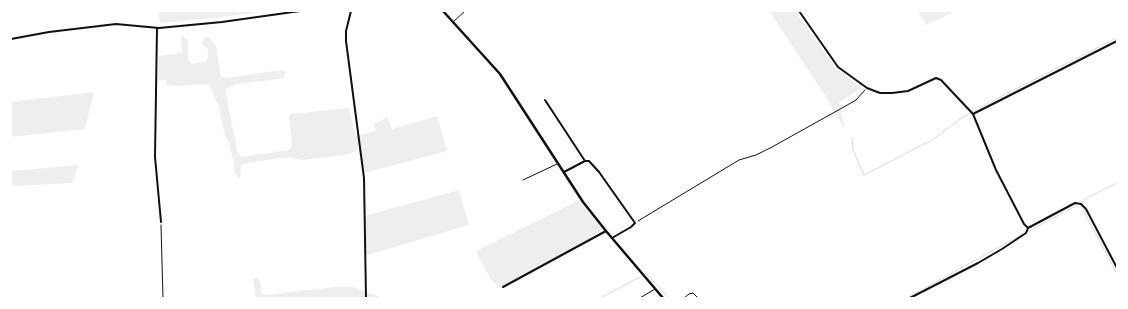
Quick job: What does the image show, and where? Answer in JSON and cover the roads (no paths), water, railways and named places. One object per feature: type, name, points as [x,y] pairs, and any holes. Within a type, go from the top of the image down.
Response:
[{"type":"street","points":[[11,39],[49,32],[116,24],[157,28],[222,22],[300,11]]},
{"type":"street","points":[[351,11],[346,31],[346,41],[364,178],[366,298]]},
{"type":"street","points":[[443,11],[500,74],[583,202],[663,298]]},
{"type":"street","points":[[800,11],[838,67],[867,88],[880,93],[892,93],[908,91],[936,78],[941,80],[973,114],[996,170],[1024,224],[1028,228]]},
{"type":"street","points":[[157,28],[155,157],[161,222]]},
{"type":"street","points":[[973,114],[1117,41]]},
{"type":"street","points":[[545,100],[585,161],[588,161],[599,172],[635,222],[632,227],[612,238]]},
{"type":"street","points":[[564,172],[585,161]]},
{"type":"street","points":[[910,298],[990,256],[1026,233],[1028,228],[1075,203],[1081,204],[1086,209],[1117,268]]},
{"type":"street","points":[[503,287],[606,231]]},
{"type":"lane","points":[[453,22],[465,11]]},
{"type":"lane","points":[[523,180],[558,163]]},
{"type":"lane","points":[[640,298],[655,289]]},
{"type":"lane","points":[[684,298],[693,293],[698,298]]},
{"type":"waterway","points":[[852,138],[853,150],[864,175],[932,140],[963,117],[1117,38]]},
{"type":"waterway","points":[[1082,204],[1083,200],[1117,183]]},
{"type":"waterway","points":[[1081,206],[1117,274]]},
{"type":"waterway","points":[[1027,232],[1074,207],[1081,206]]},
{"type":"waterway","points":[[907,298],[1021,235]]},
{"type":"waterway","points":[[645,274],[646,273],[669,298]]},
{"type":"waterway","points":[[600,298],[642,276]]}]
